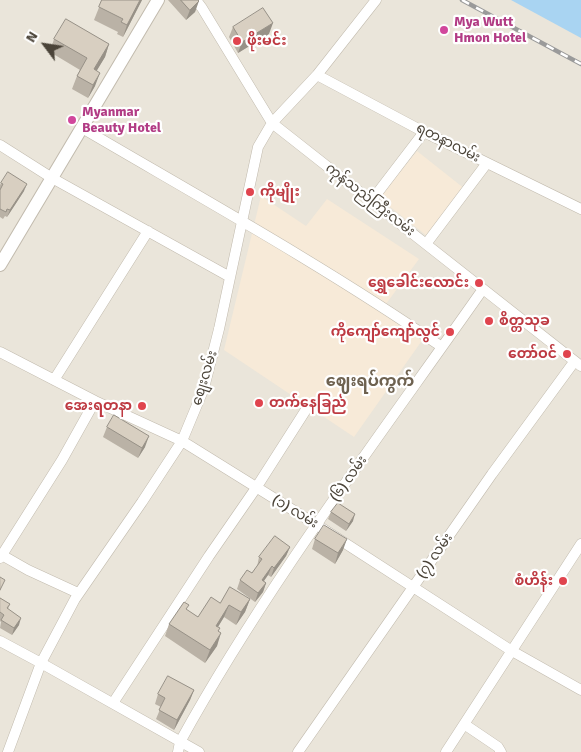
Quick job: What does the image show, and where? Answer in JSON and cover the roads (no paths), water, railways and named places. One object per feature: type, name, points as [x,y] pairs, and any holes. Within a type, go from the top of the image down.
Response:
[{"type":"street","points":[[0,265],[158,0]]},
{"type":"street","name":"ကုန်သည်ကြီးလမ်း","points":[[196,0],[272,123],[578,364]]},
{"type":"street","name":"စျေးလမ်း","points":[[8,752],[42,663],[78,593],[182,441],[204,388],[258,147],[272,123],[317,75],[376,0]]},
{"type":"street","name":"ရတနာလမ်း","points":[[317,75],[424,132],[581,209]]},
{"type":"street","points":[[82,128],[242,220],[385,308],[442,347]]},
{"type":"street","points":[[372,200],[424,132]]},
{"type":"street","points":[[0,145],[52,178],[230,277]]},
{"type":"street","points":[[426,244],[487,163]]},
{"type":"street","points":[[54,380],[148,231]]},
{"type":"street","name":"(၆) လမ်း","points":[[179,747],[213,682],[317,525],[483,289]]},
{"type":"street","name":"(၁) လမ်း","points":[[0,352],[95,402],[182,441],[317,525],[512,651],[581,690]]},
{"type":"street","name":"(၇) လမ်း","points":[[298,752],[492,474],[578,364]]},
{"type":"street","points":[[78,593],[1,556],[62,460],[95,402]]},
{"type":"street","points":[[114,703],[309,405]]},
{"type":"street","points":[[446,752],[581,544]]},
{"type":"street","points":[[0,641],[114,703],[179,747],[198,752]]},
{"type":"street","points":[[464,724],[498,747],[500,752]]},
{"type":"water","points":[[511,0],[581,0],[581,38]]},
{"type":"railway","points":[[462,0],[581,64]]},
{"type":"place","name":"Mya Wutt Hmon Hotel","points":[[444,30]]},
{"type":"place","name":"ဖိုးမင်း","points":[[237,41]]},
{"type":"place","name":"Myanmar Beauty Hotel","points":[[72,120]]},
{"type":"place","name":"ကိုမျိုး","points":[[250,192]]},
{"type":"place","name":"ရွှေခေါင်းလောင်း","points":[[479,283]]},
{"type":"place","name":"စိတ္တသုခ","points":[[489,321]]},
{"type":"place","name":"ကိုကျော်ကျော်လွင်","points":[[450,332]]},
{"type":"place","name":"တော်ဝင်","points":[[567,354]]},
{"type":"place","name":"တက်နေခြည်","points":[[259,403]]},
{"type":"place","name":"အေးရတနာ","points":[[142,406]]},
{"type":"place","name":"စံဟိန်း","points":[[563,581]]},
{"type":"district","name":"ဈေးရပ်ကွက်","points":[[370,382]]}]
